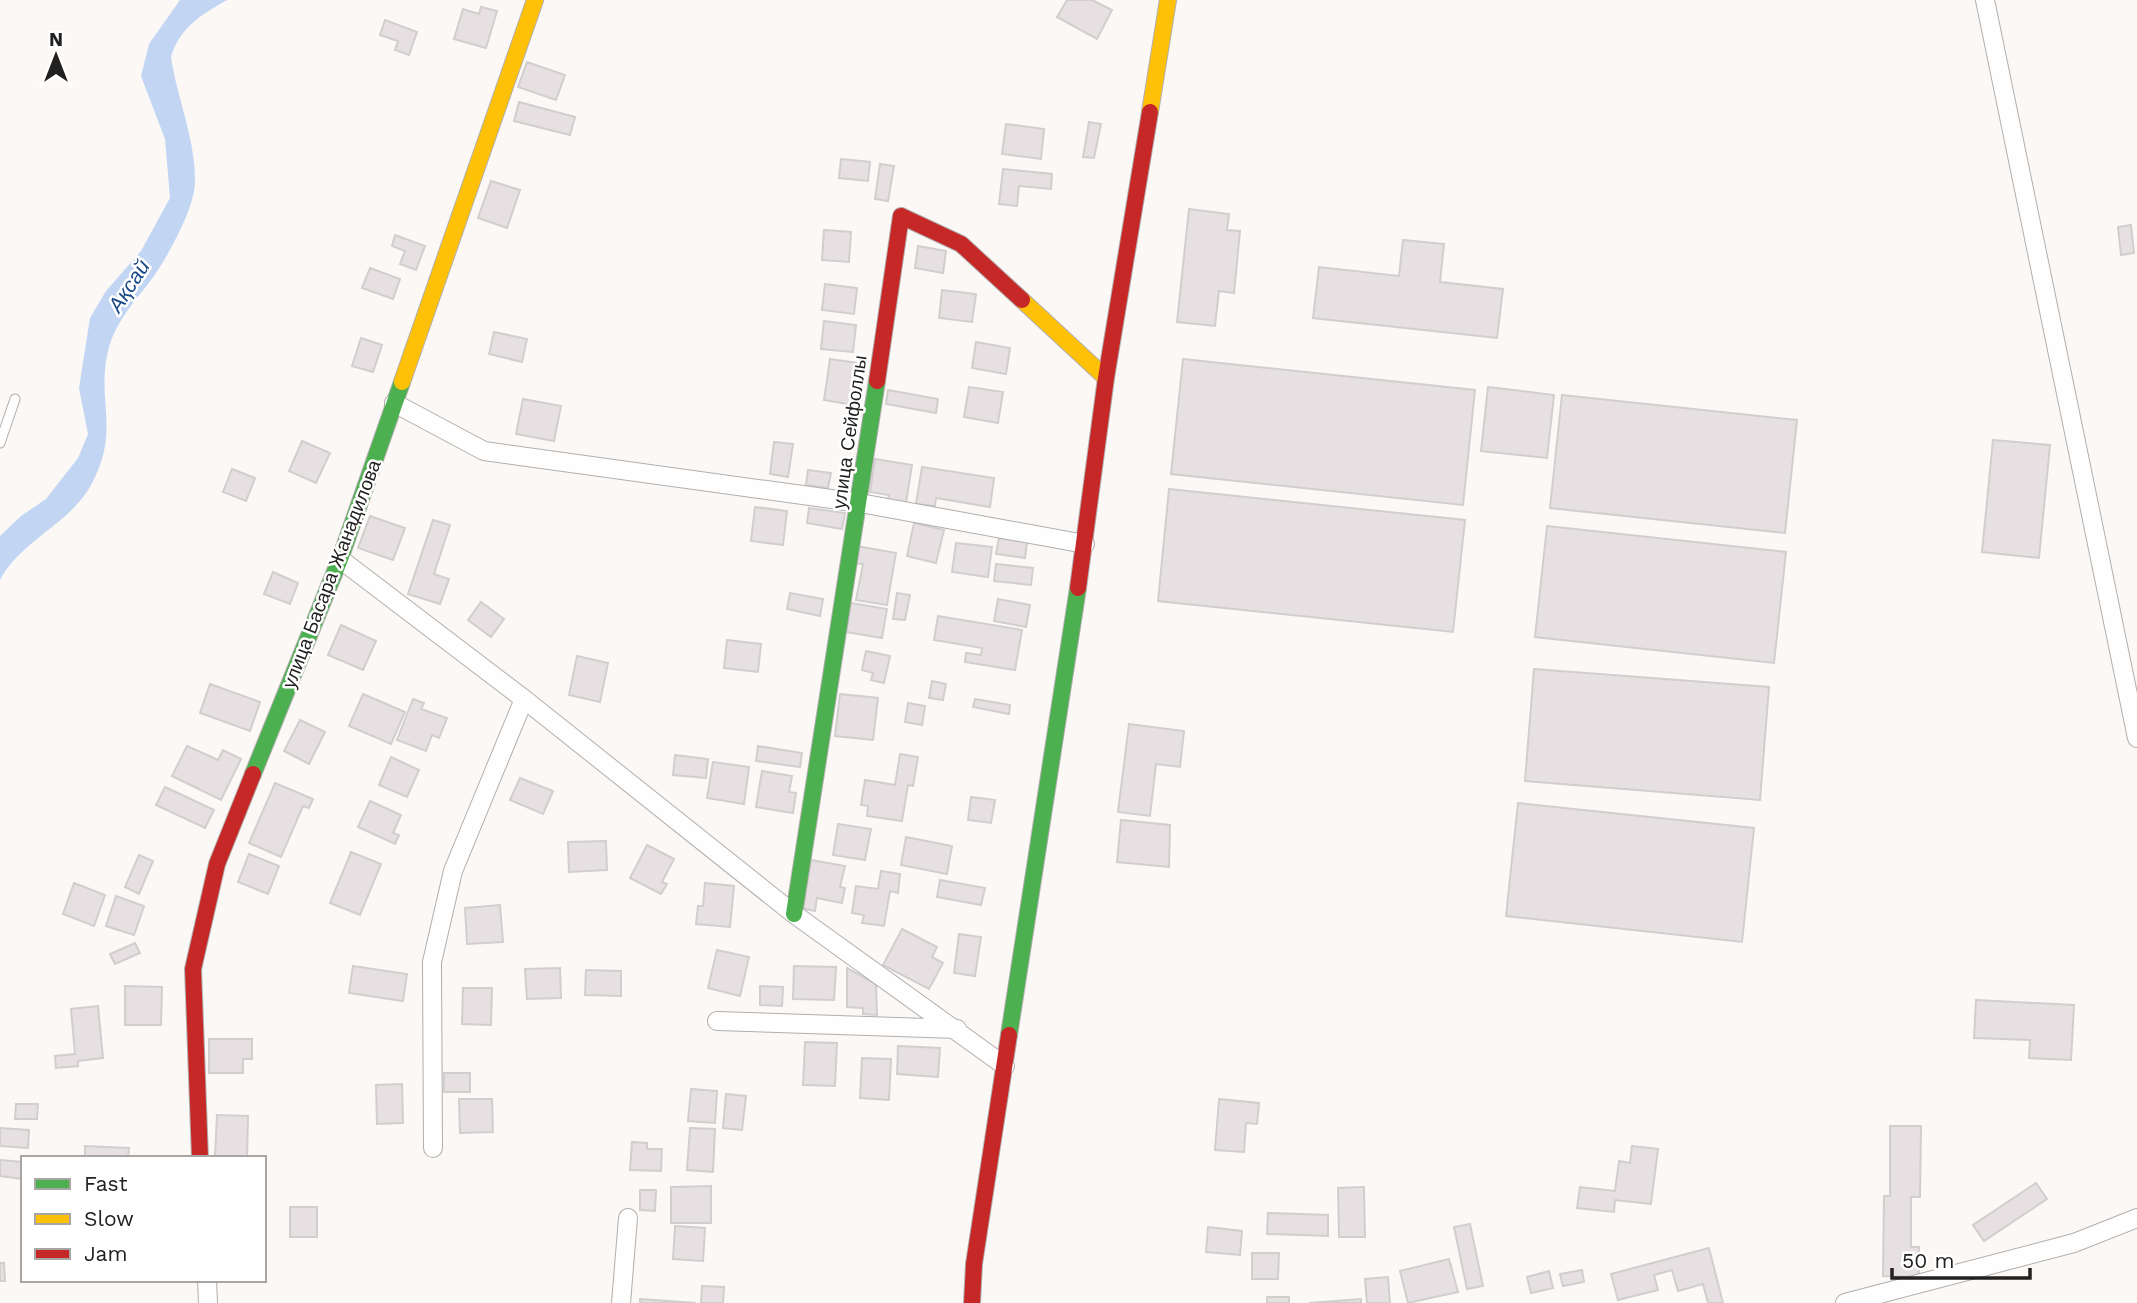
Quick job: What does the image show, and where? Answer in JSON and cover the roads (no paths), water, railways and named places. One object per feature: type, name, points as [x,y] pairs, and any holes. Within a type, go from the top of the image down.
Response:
[{"type":"street","name":"улица Басара Жанадилова","points":[[200,1156],[193,969],[216,864],[340,558],[535,0]]},
{"type":"street","points":[[972,1303],[974,1264],[1085,544],[1106,378],[1168,0]]},
{"type":"street","points":[[1985,0],[2137,738]]},
{"type":"street","name":"улица Сейфоллы","points":[[794,914],[860,503],[901,216],[961,244],[1106,378]]},
{"type":"street","points":[[394,404],[484,451],[860,503],[1085,544]]},
{"type":"street","points":[[340,558],[524,699],[794,914],[957,1029],[1004,1066]]},
{"type":"street","points":[[433,1148],[432,962],[453,871],[524,699]]},
{"type":"street","points":[[717,1021],[957,1029]]},
{"type":"street","points":[[1845,1303],[2074,1243],[2137,1217]]},
{"type":"street","points":[[621,1303],[628,1218]]},
{"type":"street","points":[[207,1282],[208,1303]]},
{"type":"lane","points":[[0,443],[15,400]]},
{"type":"water","name":"Ақсай","points":[[180,0],[227,0],[200,17],[186,30],[171,57],[193,151],[195,182],[191,203],[163,261],[123,318],[112,339],[105,369],[105,448],[91,485],[70,511],[20,554],[0,580],[0,536],[21,516],[46,499],[78,458],[88,434],[79,388],[90,318],[106,291],[141,251],[170,198],[165,139],[141,76],[149,44]]}]
